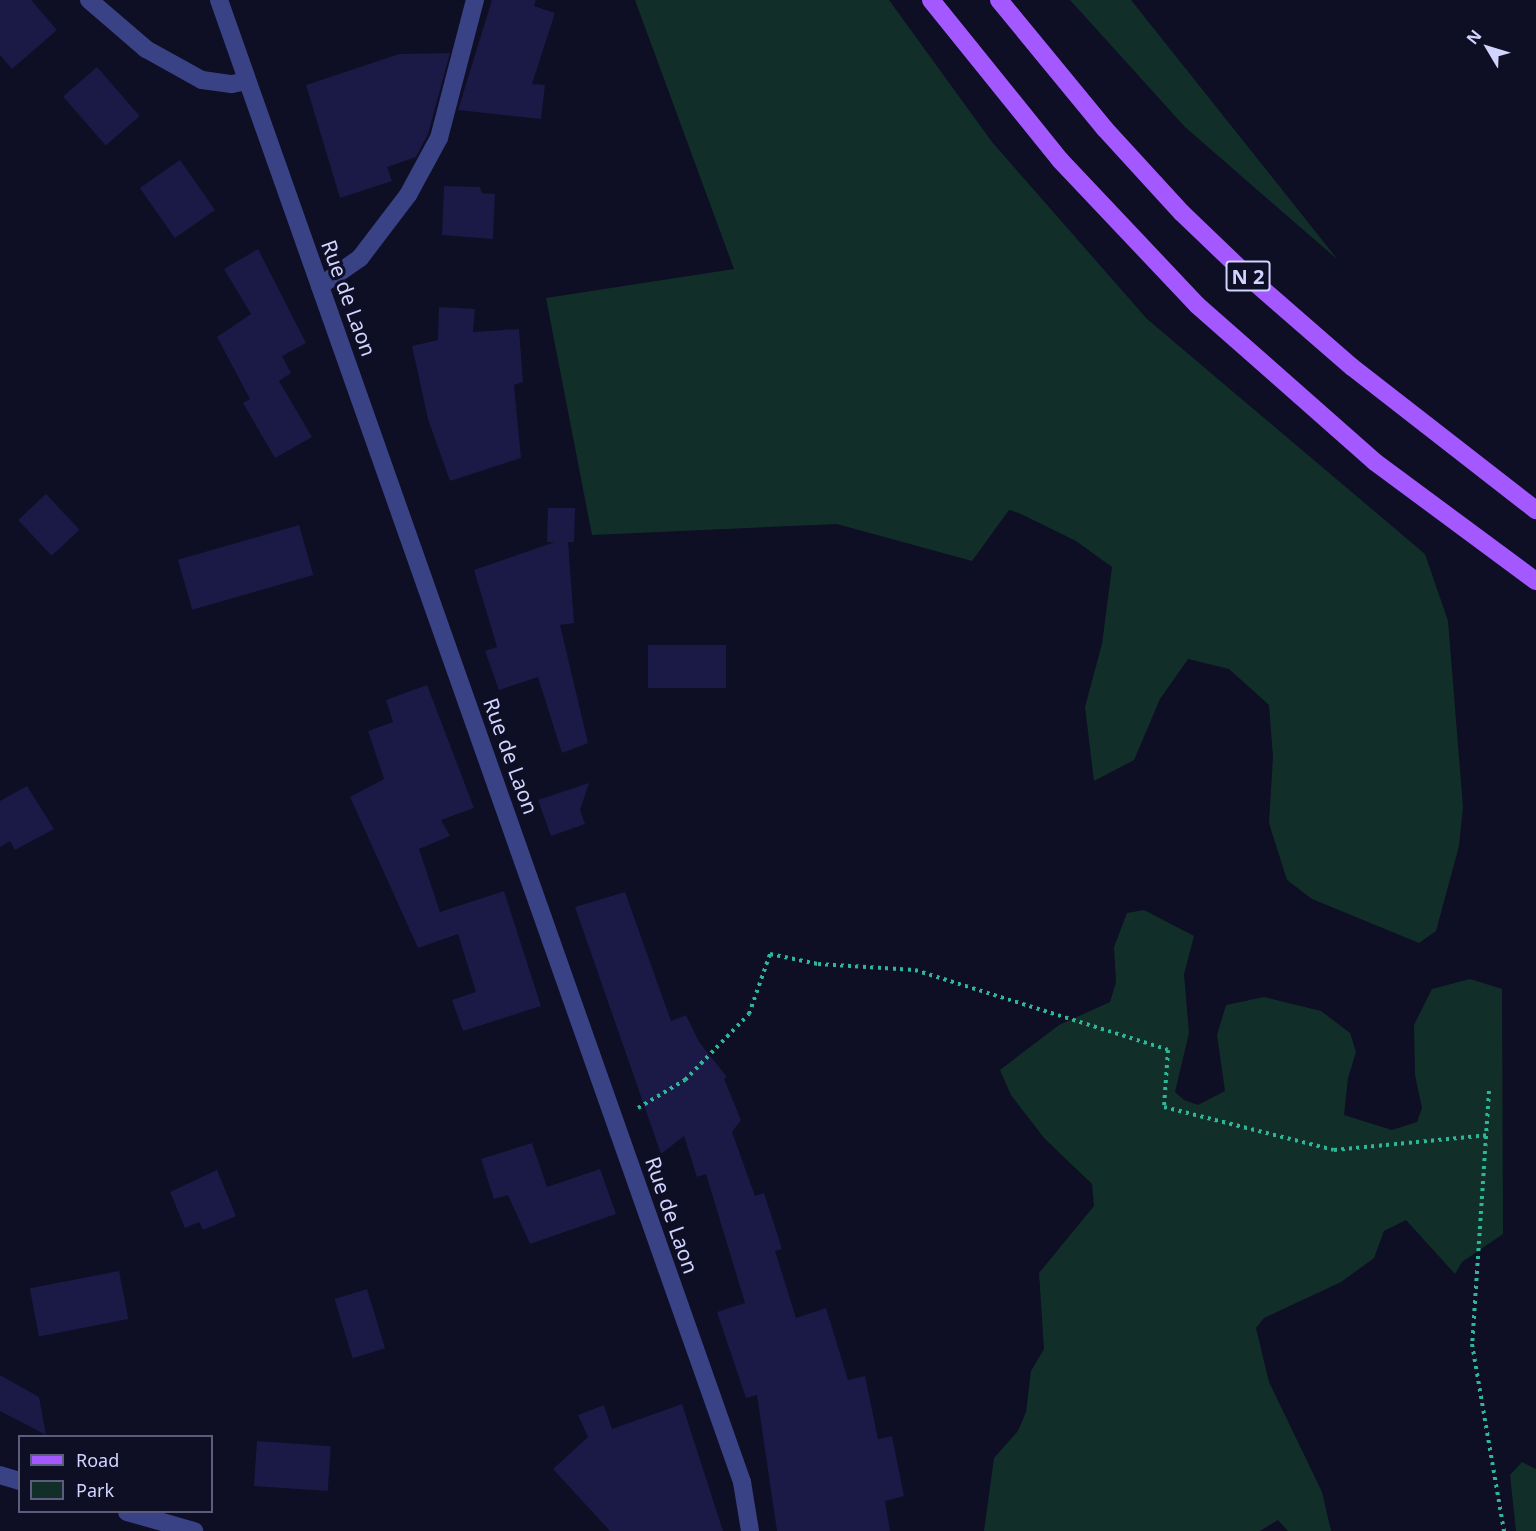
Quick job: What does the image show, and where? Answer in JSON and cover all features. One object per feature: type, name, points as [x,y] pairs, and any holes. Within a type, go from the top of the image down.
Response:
[{"type":"main road","name":"N 2","points":[[931,0],[1060,160],[1197,305],[1374,462],[1536,580]]},
{"type":"main road","name":"N 2","points":[[999,0],[1104,129],[1182,213],[1253,281],[1352,367],[1536,510]]},
{"type":"street","points":[[89,0],[146,50],[202,80],[232,84],[247,81]]},
{"type":"street","name":"Rue de Laon","points":[[219,0],[742,1482],[750,1531]]},
{"type":"street","points":[[320,286],[360,258],[408,195],[439,138],[475,0]]},
{"type":"street","points":[[0,1475],[18,1480]]},
{"type":"street","points":[[131,1513],[194,1531]]},
{"type":"path","points":[[615,1121],[686,1080],[749,1014],[770,954],[818,964],[915,970],[1168,1050],[1164,1107],[1334,1150],[1489,1135]]},
{"type":"path","points":[[1489,1091],[1489,1135],[1472,1344],[1504,1531]]},
{"type":"green space","points":[[635,0],[889,0],[992,142],[1147,319],[1425,554],[1448,621],[1463,807],[1459,846],[1436,931],[1419,943],[1312,899],[1287,880],[1269,823],[1273,757],[1269,705],[1229,669],[1188,659],[1160,699],[1134,760],[1094,781],[1085,707],[1102,644],[1112,567],[1076,541],[1019,513],[1009,510],[972,561],[837,524],[592,535],[546,298],[734,269]]},
{"type":"green space","points":[[1070,0],[1131,0],[1338,260],[1185,127]]},
{"type":"green space","points":[[1144,910],[1194,936],[1184,974],[1189,1033],[1175,1092],[1184,1100],[1198,1105],[1225,1091],[1217,1035],[1226,1005],[1264,997],[1321,1011],[1350,1033],[1356,1052],[1348,1078],[1344,1115],[1392,1130],[1417,1122],[1422,1108],[1415,1075],[1414,1025],[1432,989],[1470,979],[1502,989],[1503,1234],[1462,1262],[1455,1274],[1406,1220],[1384,1231],[1374,1258],[1341,1282],[1264,1318],[1256,1328],[1269,1382],[1322,1492],[1331,1531],[1288,1531],[1278,1520],[1260,1531],[984,1531],[994,1458],[1018,1431],[1026,1412],[1031,1371],[1044,1349],[1039,1273],[1094,1206],[1092,1184],[1044,1138],[1011,1095],[1000,1070],[1059,1025],[1110,1002],[1116,982],[1114,947],[1127,913]]},
{"type":"green space","points":[[1522,1462],[1536,1469],[1536,1531],[1516,1531],[1510,1475]]},
{"type":"building","points":[[0,0],[31,0],[57,30],[12,69],[0,55]]},
{"type":"building","points":[[492,0],[536,0],[534,6],[555,13],[532,84],[545,85],[541,119],[458,110]]},
{"type":"building","points":[[450,53],[428,134],[416,157],[387,167],[392,181],[340,198],[306,85],[399,54]]},
{"type":"building","points":[[97,67],[140,116],[106,146],[63,97]]},
{"type":"building","points":[[180,160],[215,210],[175,238],[140,188]]},
{"type":"building","points":[[444,186],[480,187],[482,193],[495,194],[493,239],[442,235]]},
{"type":"building","points":[[258,249],[306,343],[282,356],[291,373],[279,381],[312,437],[275,458],[243,403],[250,399],[217,337],[251,314],[224,269]]},
{"type":"building","points":[[439,307],[475,309],[473,332],[519,329],[523,382],[514,385],[521,458],[450,481],[428,419],[412,346],[438,340]]},
{"type":"building","points":[[46,494],[79,530],[52,556],[18,520]]},
{"type":"building","points":[[548,508],[575,508],[574,542],[568,542],[574,623],[560,625],[588,743],[562,753],[538,677],[499,690],[485,651],[497,647],[474,570],[555,542],[547,542]]},
{"type":"building","points":[[299,525],[313,575],[192,610],[178,560]]},
{"type":"building","points":[[648,645],[726,645],[726,688],[648,688]]},
{"type":"building","points":[[427,685],[474,808],[441,820],[450,836],[419,849],[440,912],[504,891],[541,1006],[463,1031],[452,1000],[476,992],[458,934],[418,948],[350,797],[384,779],[368,731],[393,722],[386,700]]},
{"type":"building","points":[[589,783],[580,810],[585,824],[551,836],[538,800]]},
{"type":"building","points":[[27,786],[54,829],[15,850],[10,841],[0,847],[0,801]]},
{"type":"building","points":[[625,892],[671,1021],[686,1015],[699,1042],[727,1077],[724,1079],[741,1120],[732,1132],[755,1196],[764,1193],[782,1249],[775,1251],[796,1318],[826,1308],[848,1380],[865,1376],[878,1439],[892,1436],[904,1496],[885,1501],[890,1531],[777,1531],[757,1395],[746,1398],[717,1312],[745,1303],[706,1174],[697,1177],[684,1136],[661,1154],[575,907]]},
{"type":"building","points":[[532,1143],[547,1187],[600,1169],[616,1214],[530,1244],[508,1195],[494,1199],[481,1159]]},
{"type":"building","points":[[217,1170],[236,1216],[203,1230],[199,1222],[185,1228],[170,1192]]},
{"type":"building","points":[[119,1271],[128,1319],[39,1336],[30,1288]]},
{"type":"building","points":[[367,1289],[385,1348],[353,1358],[334,1299]]},
{"type":"building","points":[[0,1375],[39,1397],[46,1435],[0,1411]]},
{"type":"building","points":[[682,1404],[723,1531],[610,1531],[553,1469],[588,1437],[578,1415],[604,1405],[612,1429]]},
{"type":"building","points":[[257,1441],[331,1446],[328,1491],[254,1486]]}]
